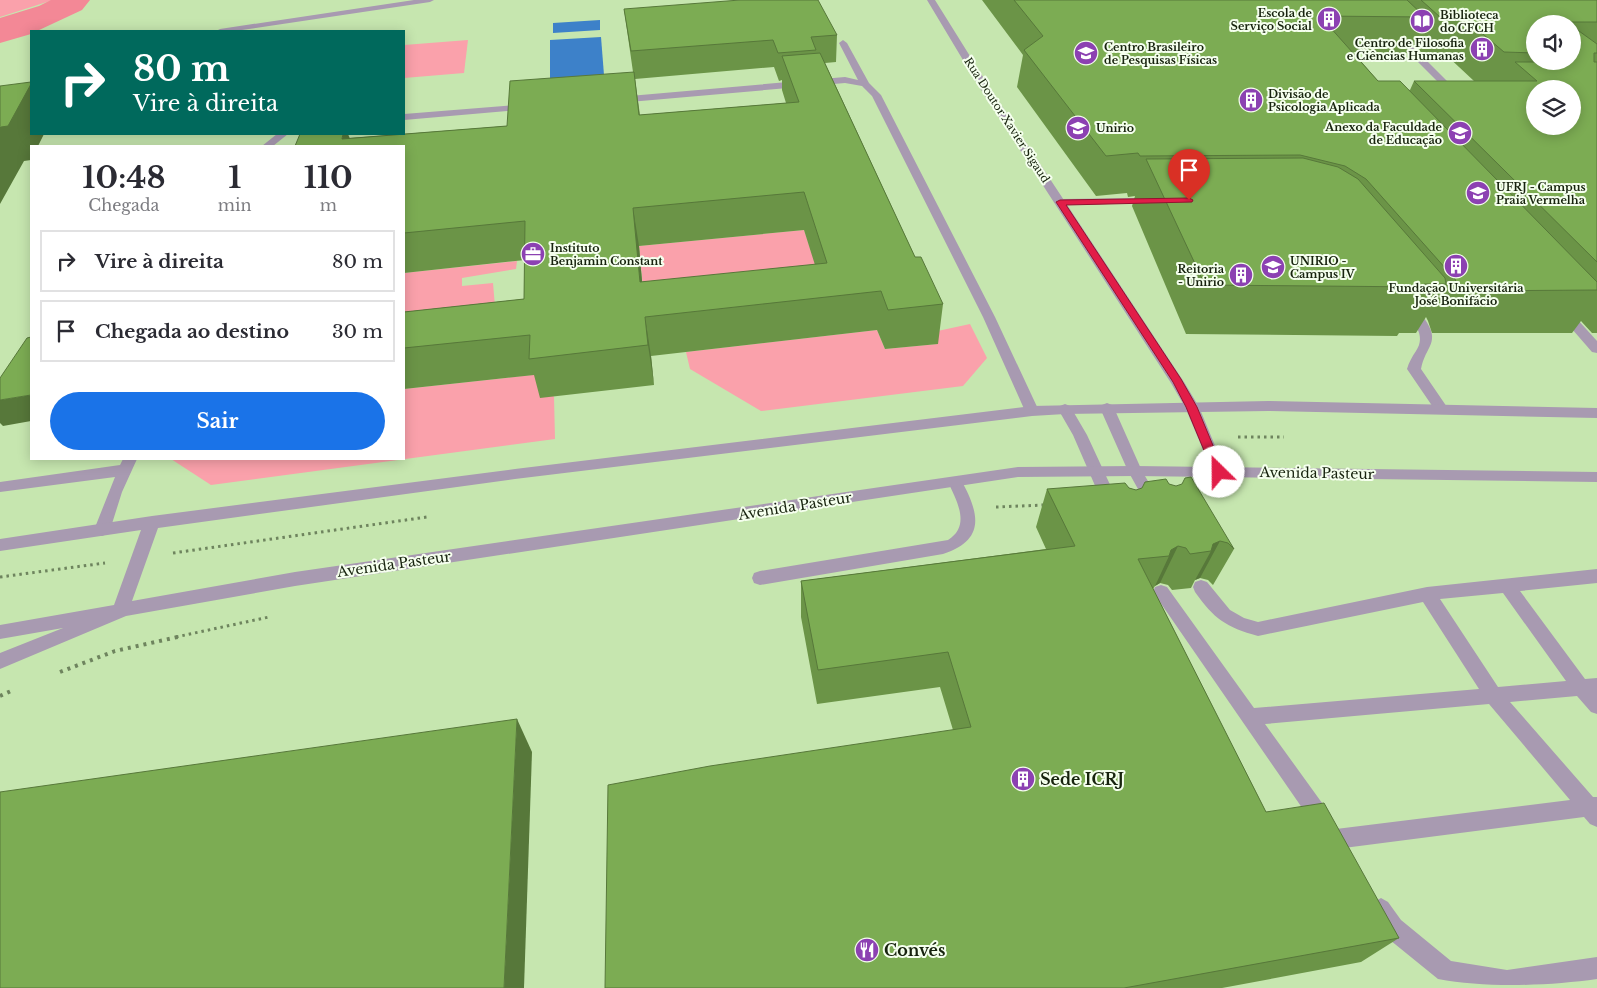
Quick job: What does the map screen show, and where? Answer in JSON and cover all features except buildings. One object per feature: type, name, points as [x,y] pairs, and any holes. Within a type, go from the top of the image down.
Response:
[{"type":"street","points":[[227,30],[430,0]]},
{"type":"street","name":"Rua Doutor Xavier Sigaud","points":[[931,0],[983,85],[1177,382],[1192,407],[1219,472]]},
{"type":"street","points":[[1390,29],[1455,95]]},
{"type":"street","points":[[842,42],[865,84],[876,95],[890,122],[989,317],[1032,411]]},
{"type":"street","points":[[607,100],[845,80],[865,84]]},
{"type":"street","points":[[405,116],[539,106]]},
{"type":"street","points":[[268,145],[282,135]]},
{"type":"street","points":[[1060,202],[1165,200]]},
{"type":"street","points":[[1405,303],[1423,325],[1427,338],[1424,349],[1416,358],[1414,369],[1442,410]]},
{"type":"street","points":[[1557,305],[1597,349]]},
{"type":"street","points":[[0,545],[152,522],[740,445],[1032,411],[1268,406],[1597,413]]},
{"type":"street","points":[[1107,408],[1135,471],[1158,516]]},
{"type":"street","points":[[1065,409],[1080,435],[1120,520]]},
{"type":"street","points":[[102,530],[127,464]]},
{"type":"street","points":[[0,487],[127,464]]},
{"type":"street","name":"Avenida Pasteur","points":[[0,632],[120,612],[295,579],[1018,472],[1135,471],[1597,477]]},
{"type":"street","points":[[760,578],[942,548],[958,542],[966,532],[969,520],[965,503],[955,482]]},
{"type":"street","points":[[0,662],[120,612],[152,522]]},
{"type":"street","points":[[1201,587],[1215,608],[1234,623],[1258,628],[1427,594],[1597,576]]},
{"type":"street","points":[[1507,585],[1589,687],[1597,706]]},
{"type":"street","points":[[1161,592],[1341,847],[1594,810]]},
{"type":"street","points":[[1427,594],[1494,696],[1594,810]]},
{"type":"street","points":[[1250,717],[1589,687]]},
{"type":"street","points":[[1372,896],[1393,928],[1446,971],[1507,980],[1597,968]]},
{"type":"shaded area","points":[[0,0],[53,0],[0,17]]},
{"type":"shaded area","points":[[51,0],[90,0],[82,10],[39,30],[30,30],[30,34],[0,43],[0,18],[39,6]]},
{"type":"shaded area","points":[[468,40],[464,73],[405,78],[405,45]]},
{"type":"shaded area","points":[[804,230],[811,251],[859,299],[646,321],[639,246]]},
{"type":"shaded area","points":[[517,261],[516,269],[462,278],[462,286],[493,283],[498,342],[405,353],[405,273]]},
{"type":"shaded area","points":[[970,324],[987,358],[963,386],[761,411],[690,369],[686,352],[877,330],[885,349],[937,344],[933,332]]},
{"type":"shaded area","points":[[541,374],[554,397],[555,439],[405,459],[405,389]]},
{"type":"shaded area","points":[[173,460],[398,460],[211,485]]},
{"type":"water","points":[[600,20],[600,30],[553,33],[553,23]]},
{"type":"water","points":[[601,37],[604,75],[550,79],[550,40]]},
{"type":"place","name":"Escola de Serviço Social","points":[[1329,19]]},
{"type":"place","name":"Biblioteca do CFCH","points":[[1422,21]]},
{"type":"place","name":"Centro de Filosofia e Ciências Humanas","points":[[1482,49]]},
{"type":"place","name":"Centro Brasileiro de Pesquisas Físicas","points":[[1086,53]]},
{"type":"place","name":"Divisão de Psicologia Aplicada","points":[[1251,100]]},
{"type":"place","name":"Unirio","points":[[1078,128]]},
{"type":"place","name":"Anexo da Faculdade de Educação","points":[[1460,133]]},
{"type":"place","name":"UFRJ - Campus Praia Vermelha","points":[[1478,193]]},
{"type":"place","name":"Instituto Benjamin Constant","points":[[533,254]]},
{"type":"place","name":"Fundação Universitária José Bonifácio","points":[[1456,266]]},
{"type":"place","name":"UNIRIO - Campus IV","points":[[1273,267]]},
{"type":"place","name":"Reitoria - Unirio","points":[[1241,275]]},
{"type":"place","name":"Sede ICRJ","points":[[1023,779]]},
{"type":"place","name":"Convés","points":[[867,950]]},
{"type":"route","points":[[1189,200],[1060,202],[1192,407],[1219,472]]}]
